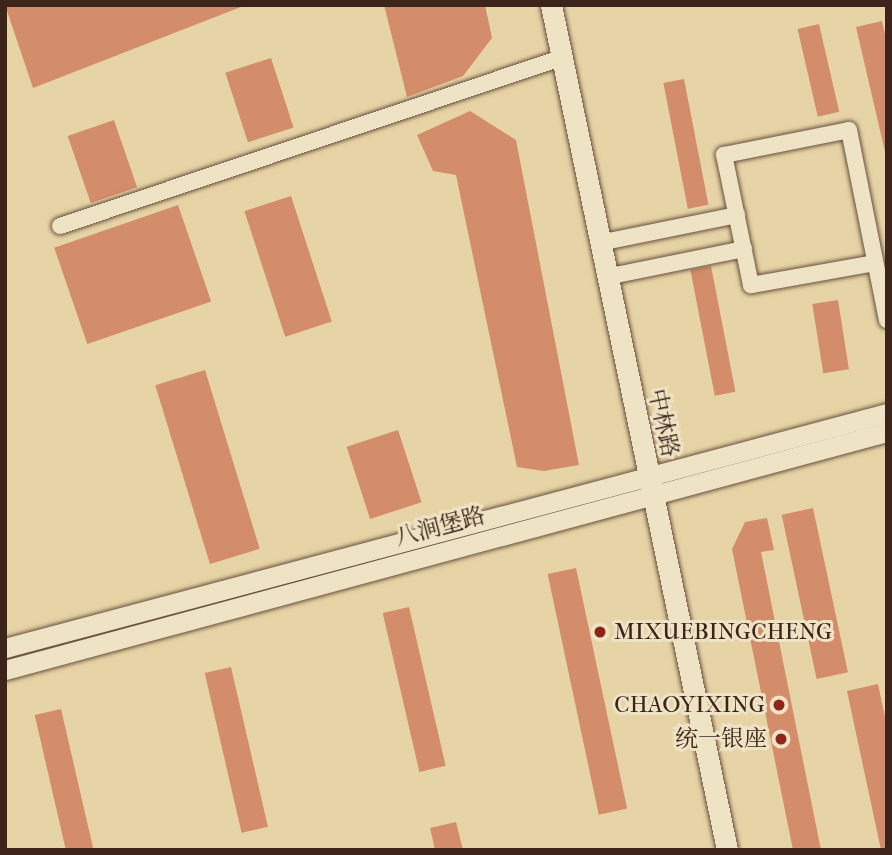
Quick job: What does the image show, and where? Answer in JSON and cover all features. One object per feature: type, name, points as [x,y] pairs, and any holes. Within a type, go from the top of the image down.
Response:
[{"type":"main road","name":"中林路","points":[[551,5],[727,850]]},
{"type":"street","points":[[60,226],[561,58]]},
{"type":"street","points":[[875,263],[751,285],[724,155],[849,130],[887,320]]},
{"type":"street","points":[[599,243],[737,215]]},
{"type":"street","points":[[606,277],[744,248]]},
{"type":"street","name":"八涧堡路","points":[[5,670],[649,485],[887,413]]},
{"type":"street","name":"八涧堡路","points":[[5,648],[649,485],[887,432]]},
{"type":"building","points":[[5,5],[246,5],[33,88]]},
{"type":"building","points":[[384,5],[485,5],[492,38],[463,76],[407,97]]},
{"type":"building","points":[[882,21],[887,43],[886,156],[856,27]]},
{"type":"building","points":[[819,24],[839,112],[818,117],[798,29]]},
{"type":"building","points":[[271,58],[294,127],[248,142],[225,73]]},
{"type":"building","points":[[684,79],[708,205],[688,209],[663,83]]},
{"type":"building","points":[[470,111],[516,140],[579,465],[544,471],[517,467],[456,175],[433,171],[417,135]]},
{"type":"building","points":[[114,120],[137,187],[91,203],[68,136]]},
{"type":"building","points":[[291,196],[332,322],[285,337],[244,211]]},
{"type":"building","points":[[178,205],[211,301],[87,344],[54,248]]},
{"type":"building","points":[[711,266],[735,392],[715,396],[690,270]]},
{"type":"building","points":[[838,300],[849,369],[823,373],[812,304]]},
{"type":"building","points":[[205,370],[260,549],[210,564],[155,385]]},
{"type":"building","points":[[398,430],[421,502],[370,519],[347,447]]},
{"type":"building","points":[[813,508],[848,672],[817,679],[782,515]]},
{"type":"building","points":[[767,518],[774,550],[761,552],[821,850],[793,850],[732,549],[745,522]]},
{"type":"building","points":[[576,568],[627,809],[599,815],[548,574]]},
{"type":"building","points":[[409,607],[446,766],[419,772],[383,613]]},
{"type":"building","points":[[231,667],[268,827],[242,833],[205,673]]},
{"type":"building","points":[[878,684],[887,726],[887,850],[881,850],[847,691]]},
{"type":"building","points":[[61,709],[94,850],[66,850],[35,715]]},
{"type":"building","points":[[456,822],[463,850],[435,850],[430,828]]},
{"type":"place","name":"MIXUEBINGCHENG","points":[[600,632]]},
{"type":"place","name":"CHAOYIXING","points":[[779,705]]},
{"type":"place","name":"统一银座","points":[[781,739]]}]
